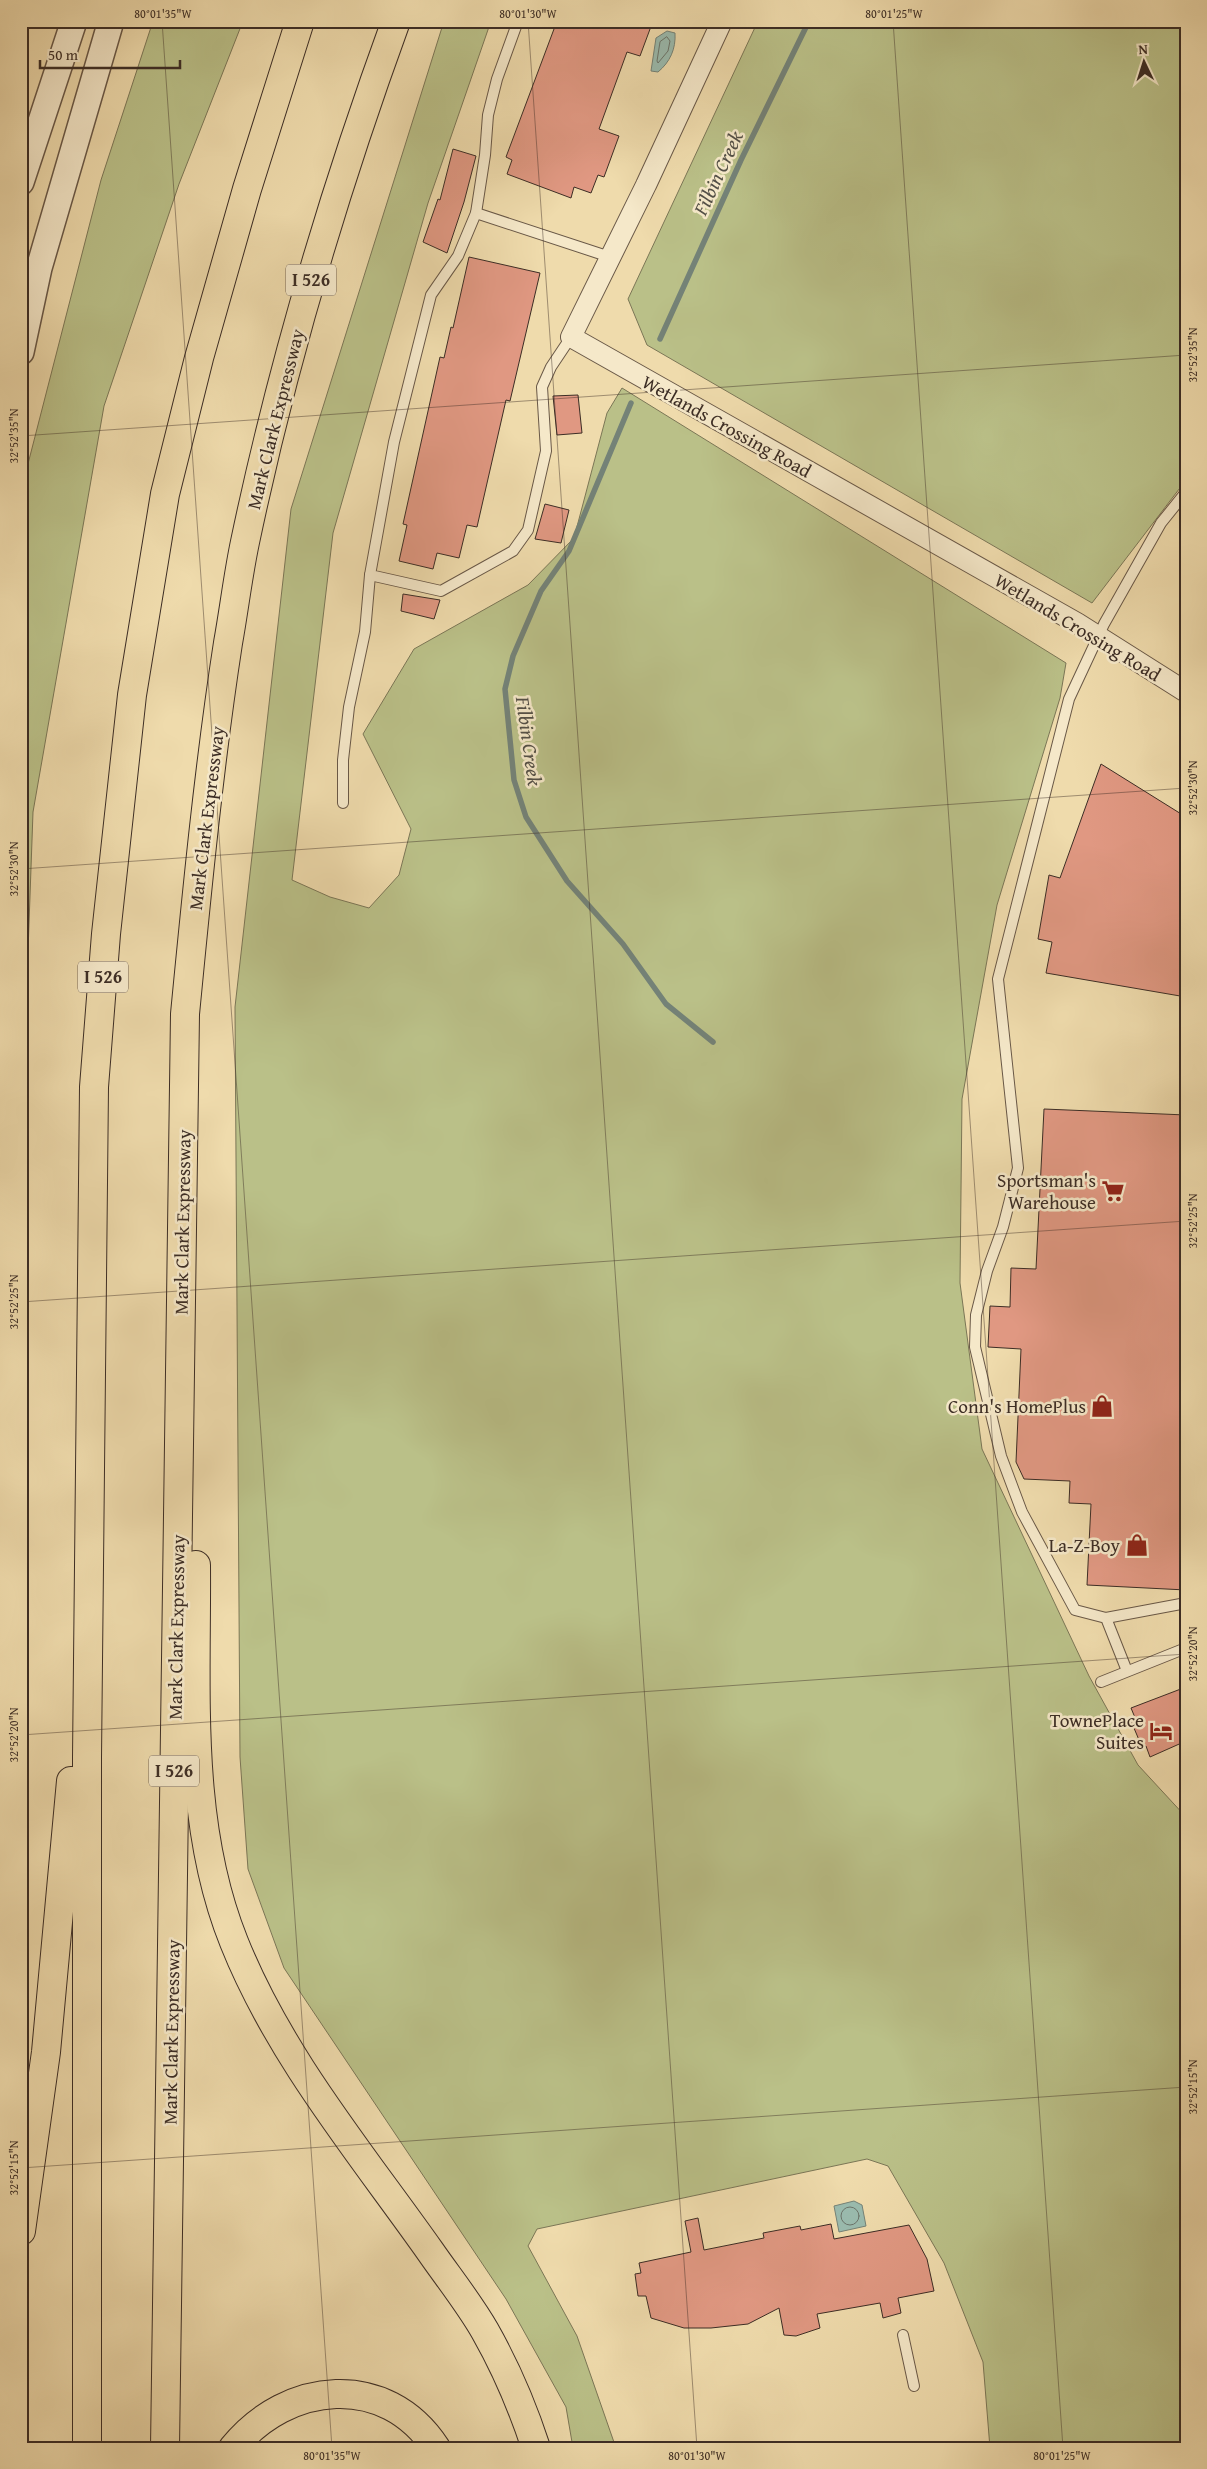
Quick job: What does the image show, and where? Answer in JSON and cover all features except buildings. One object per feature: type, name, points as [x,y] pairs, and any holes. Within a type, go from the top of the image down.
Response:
[{"type":"highway","name":"I 526","points":[[88,2448],[87,1757],[94,1087],[120,801],[145,603],[164,494],[199,358],[247,189],[300,21]]},
{"type":"highway","name":"Mark Clark Expressway","points":[[165,2448],[185,1014],[208,776],[244,544],[276,410],[313,274],[369,93],[396,21]]},
{"type":"highway","points":[[184,1094],[195,1532],[198,1783],[207,1847],[217,1888],[233,1941],[252,1982],[278,2029],[316,2092],[485,2330],[508,2376],[536,2448]]},
{"type":"highway","points":[[21,2231],[46,2052],[73,1756],[91,1420]]},
{"type":"highway","points":[[233,2448],[242,2436],[283,2406],[304,2398],[344,2392],[387,2404],[406,2415],[423,2429],[436,2448]]},
{"type":"street","points":[[21,182],[74,21]]},
{"type":"street","points":[[21,352],[39,268],[111,21]]},
{"type":"street","points":[[571,338],[722,21]]},
{"type":"street","name":"Wetlands Crossing Road","points":[[571,338],[1098,636],[1186,692]]},
{"type":"lane","points":[[343,803],[343,760],[347,725],[365,632],[370,575],[394,442],[431,294],[458,256],[476,213],[485,156],[488,115],[497,79],[518,21]]},
{"type":"lane","points":[[476,213],[610,258]]},
{"type":"lane","points":[[370,575],[441,591],[513,551],[528,530],[546,451],[542,387],[551,367],[571,338]]},
{"type":"lane","points":[[1186,492],[1161,523],[1098,636],[1069,699],[998,979],[1018,1168],[1004,1227],[987,1270],[980,1297],[976,1315],[975,1347],[1001,1456],[1022,1512],[1075,1610],[1106,1618],[1186,1603]]},
{"type":"lane","points":[[1106,1618],[1127,1671]]},
{"type":"lane","points":[[1101,1682],[1186,1648]]},
{"type":"lane","points":[[903,2335],[914,2386]]},
{"type":"green space","points":[[153,21],[243,21],[179,184],[104,406],[33,812],[21,1148],[21,491],[101,180]]},
{"type":"green space","points":[[444,21],[491,21],[428,203],[333,533],[292,880],[330,897],[369,908],[399,875],[411,829],[363,734],[414,649],[528,585],[574,538],[607,413],[622,388],[1066,663],[1060,698],[997,905],[962,1099],[960,1283],[982,1449],[1089,1676],[1138,1765],[1186,1817],[1186,2448],[990,2448],[983,2362],[944,2263],[888,2166],[867,2159],[537,2229],[528,2246],[577,2336],[616,2448],[573,2448],[566,2407],[506,2299],[284,1968],[248,1869],[240,1757],[235,1007],[291,509]]},
{"type":"green space","points":[[758,21],[1186,21],[1186,480],[1092,603],[647,345],[628,299]]},
{"type":"water","points":[[667,31],[675,33],[671,55],[658,72],[651,71],[656,38]]},
{"type":"water","points":[[854,2201],[862,2205],[866,2226],[839,2232],[834,2206]]},
{"type":"waterway","name":"Filbin Creek","points":[[660,339],[741,160],[809,21]]},
{"type":"waterway","name":"Filbin Creek","points":[[631,403],[569,551],[541,591],[513,656],[505,689],[514,780],[526,817],[567,881],[623,944],[666,1004],[713,1042]]},
{"type":"place","name":"Sportsman's Warehouse","points":[[1113,1191]]},
{"type":"place","name":"Conn's HomePlus","points":[[1102,1406]]},
{"type":"place","name":"La-Z-Boy","points":[[1137,1545]]},
{"type":"place","name":"TownePlace Suites","points":[[1161,1731]]}]
